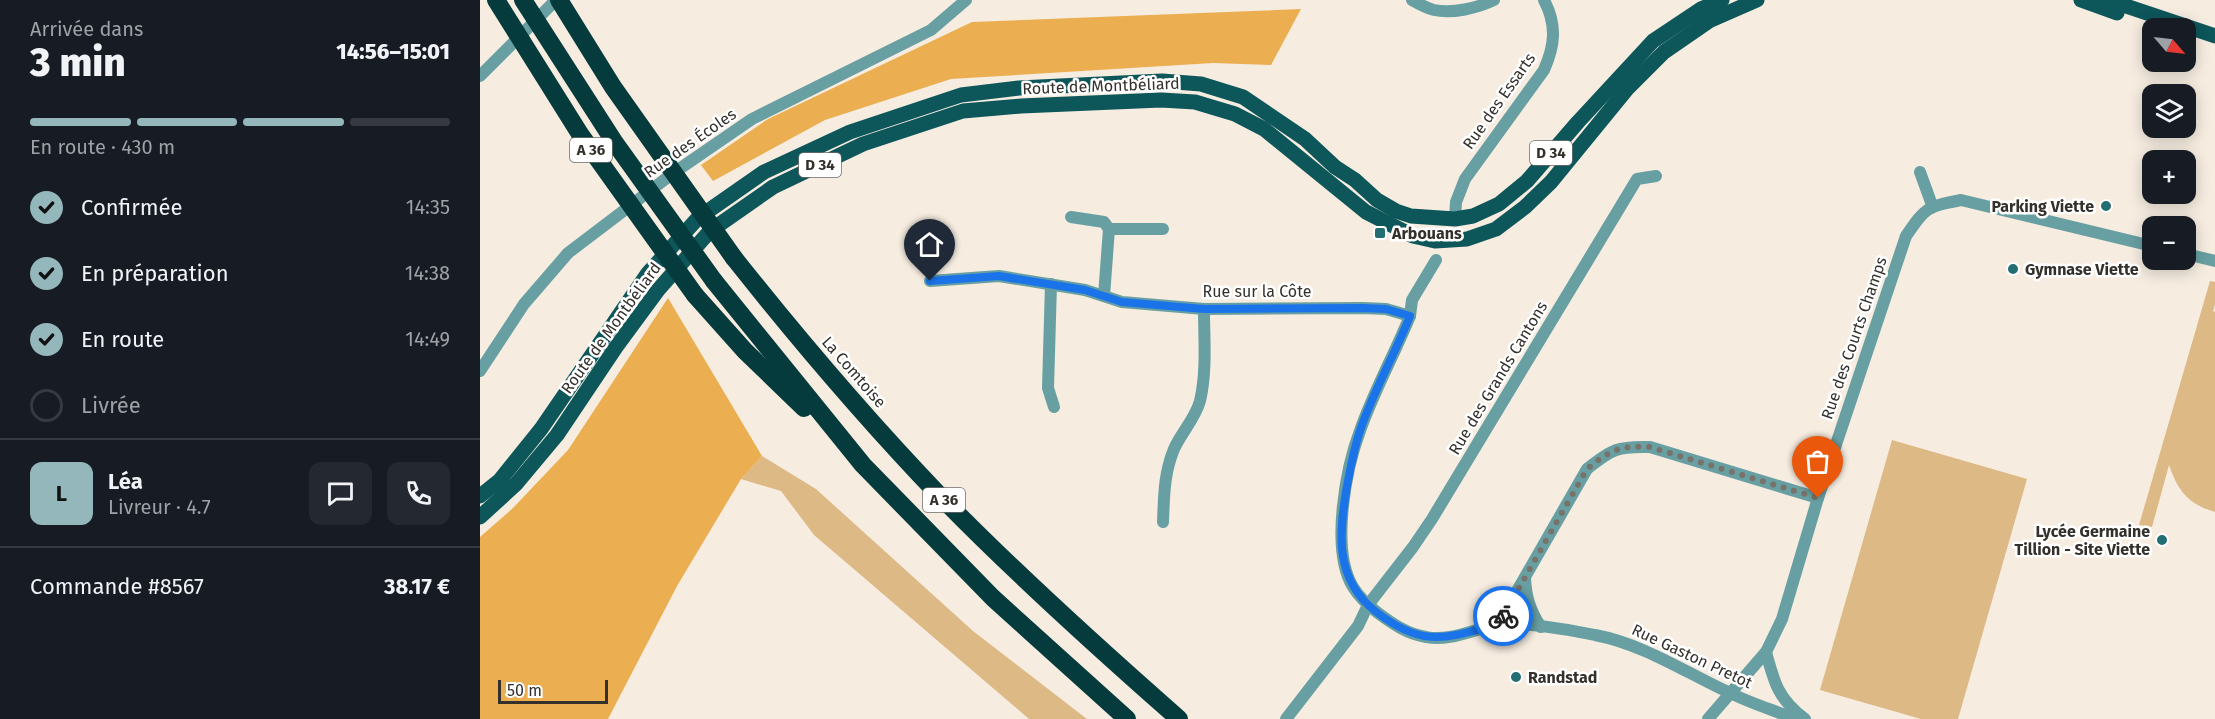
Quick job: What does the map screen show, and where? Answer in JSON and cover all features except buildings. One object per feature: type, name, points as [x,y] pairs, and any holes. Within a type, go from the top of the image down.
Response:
[{"type":"highway","name":"A 36","points":[[496,0],[580,134],[695,295],[745,351],[851,453],[993,598],[1127,719]]},
{"type":"highway","name":"A 36","points":[[523,0],[615,143],[714,281],[851,453]]},
{"type":"highway","name":"La Comtoise","points":[[558,0],[613,87],[734,258],[864,415],[941,497],[1053,607],[1179,719]]},
{"type":"main road","name":"Route de Montbéliard","points":[[480,496],[500,480],[542,429],[648,273],[698,218],[764,172],[850,132],[961,95],[1019,88],[1152,82],[1201,84],[1243,97],[1305,139],[1335,167],[1355,180],[1377,200],[1396,211],[1411,216],[1455,219],[1473,216],[1499,204],[1520,187],[1653,41],[1701,9],[1722,0]]},
{"type":"main road","name":"Route de Montbéliard","points":[[480,517],[516,484],[557,435],[616,347],[658,290],[710,231],[773,187],[863,144],[963,111],[1021,106],[1149,101],[1195,102],[1235,114],[1264,129],[1366,212],[1413,236],[1435,241],[1467,239],[1496,229],[1525,207],[1551,182],[1627,89],[1664,52],[1709,21],[1757,0]]},
{"type":"main road","points":[[2080,0],[2142,21]]},
{"type":"main road","points":[[2108,0],[2215,36]]},
{"type":"main road","points":[[2196,39],[2215,46]]},
{"type":"street","points":[[480,76],[558,0]]},
{"type":"street","name":"Rue des Écoles","points":[[480,371],[524,304],[568,254],[653,189],[752,118],[931,30],[966,0]]},
{"type":"street","points":[[1412,0],[1427,7],[1445,11],[1477,6],[1494,0]]},
{"type":"street","name":"Rue des Essarts","points":[[1455,219],[1456,202],[1465,179],[1544,70],[1551,53],[1554,30],[1550,11],[1544,0]]},
{"type":"street","points":[[1920,172],[1932,205],[1961,200],[2142,244]]},
{"type":"street","name":"Rue des Grands Cantons","points":[[1286,719],[1358,626],[1368,605],[1432,519],[1637,179],[1656,176]]},
{"type":"street","name":"Rue des Courts Champs","points":[[1708,719],[1766,652],[1788,599],[1818,498],[1906,236],[1920,216],[1932,205]]},
{"type":"street","points":[[1071,217],[1104,222],[1109,229],[1104,296]]},
{"type":"street","points":[[1109,229],[1163,229]]},
{"type":"street","points":[[2196,256],[2215,261]]},
{"type":"street","points":[[1368,605],[1353,587],[1346,570],[1341,538],[1342,516],[1353,452],[1361,427],[1410,316],[1412,300],[1436,260]]},
{"type":"street","name":"Rue sur la Côte","points":[[930,281],[999,276],[1051,284],[1122,302],[1204,309],[1386,309],[1410,316]]},
{"type":"street","points":[[1051,284],[1048,388],[1054,407]]},
{"type":"street","points":[[1163,522],[1166,471],[1175,447],[1200,402],[1204,365],[1204,309]]},
{"type":"street","points":[[1498,624],[1587,469],[1607,452],[1626,446],[1650,447],[1818,498]]},
{"type":"street","points":[[1525,578],[1526,593],[1532,614],[1541,627]]},
{"type":"street","name":"Rue Gaston Pretot","points":[[1368,605],[1405,631],[1428,638],[1450,637],[1498,624],[1597,635],[1636,646],[1731,694],[1795,719]]},
{"type":"street","points":[[1766,652],[1776,687],[1785,700],[1805,719]]},
{"type":"shaded area","points":[[1301,9],[1271,65],[1213,63],[951,79],[825,120],[713,181],[701,165],[768,119],[972,22]]},
{"type":"shaded area","points":[[2210,281],[2215,282],[2213,312],[2215,311],[2215,512],[2198,505],[2185,495],[2176,482],[2169,465],[2152,527],[2139,525]]},
{"type":"shaded area","points":[[668,298],[762,456],[741,479],[677,586],[608,719],[480,719],[480,537],[513,508],[568,450]]},
{"type":"shaded area","points":[[1892,440],[2027,479],[1958,719],[1921,719],[1820,690]]},
{"type":"shaded area","points":[[762,456],[816,489],[973,631],[1087,719],[1029,719],[814,535],[781,491],[741,479]]},
{"type":"way so far","points":[[1503,616],[1587,469],[1607,452],[1626,446],[1650,447],[1818,498]]},
{"type":"place","name":"Parking Viette","points":[[2106,206]]},
{"type":"place","name":"Arbouans","points":[[1380,233]]},
{"type":"place","name":"Gymnase Viette","points":[[2013,269]]},
{"type":"place","name":"Lycée Germaine Tillion - Site Viette","points":[[2162,540]]},
{"type":"place","name":"Randstad","points":[[1516,677]]},
{"type":"route","points":[[930,281],[999,276],[1085,290],[1122,302],[1204,309],[1303,307],[1386,309],[1410,316],[1361,427],[1353,452],[1342,516],[1341,538],[1346,570],[1353,587],[1368,605],[1405,631],[1428,638],[1450,637],[1498,624],[1503,616]]}]
